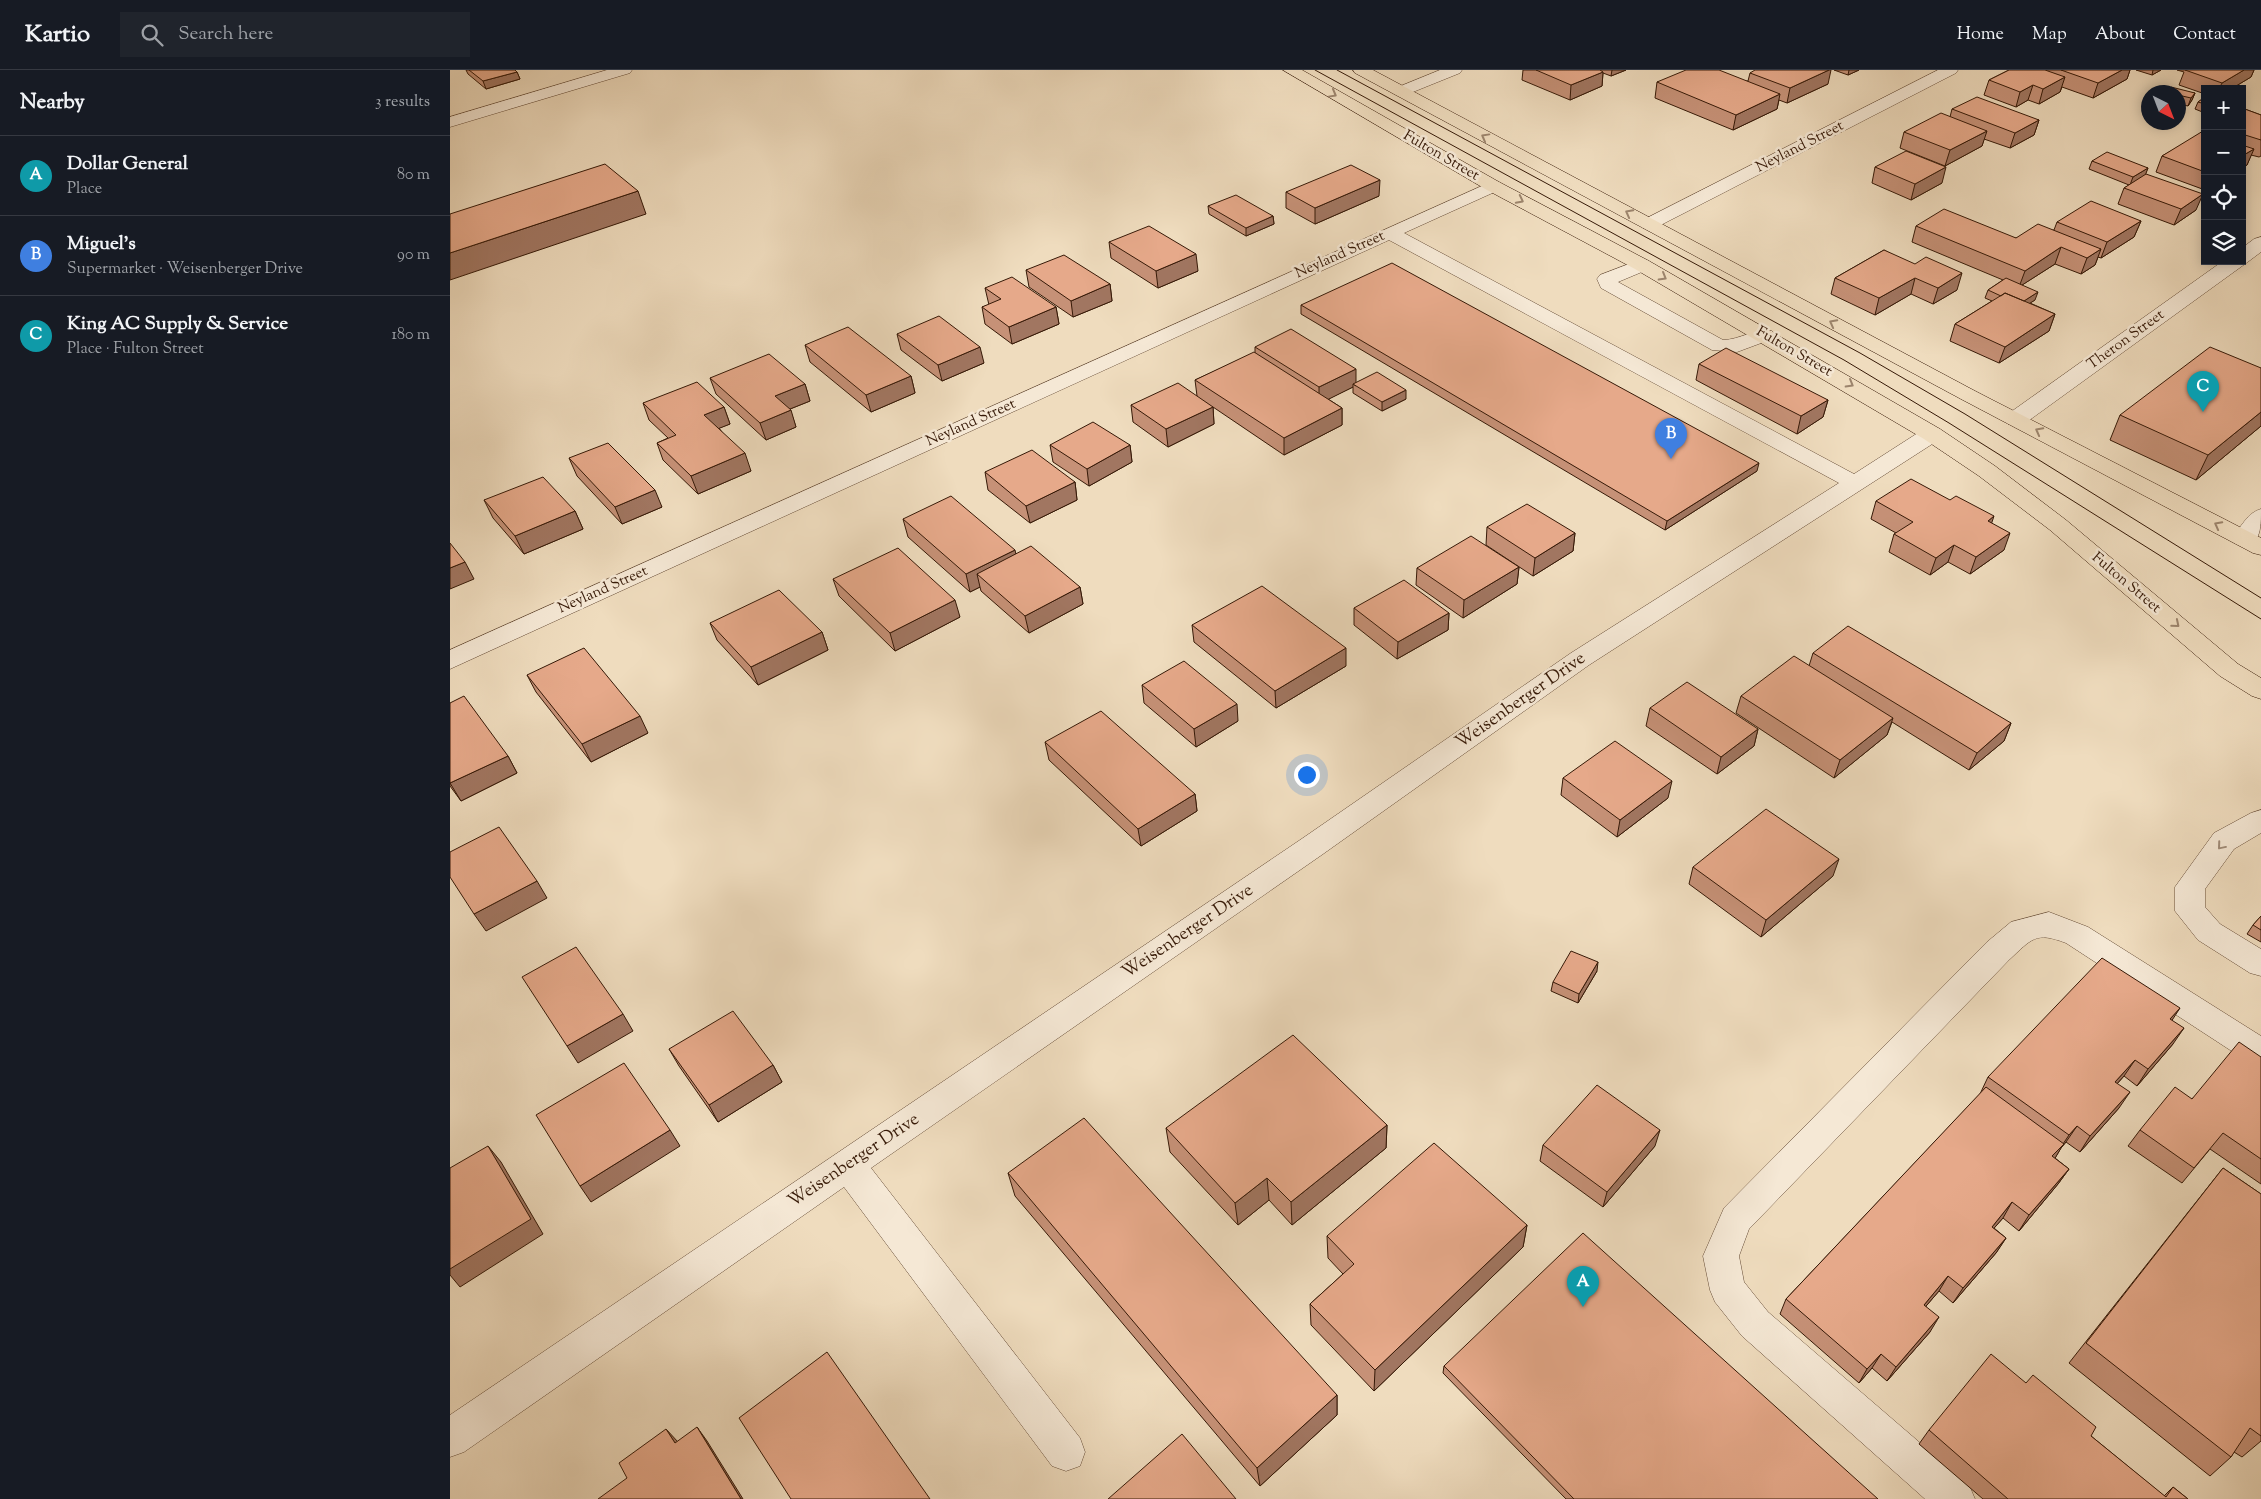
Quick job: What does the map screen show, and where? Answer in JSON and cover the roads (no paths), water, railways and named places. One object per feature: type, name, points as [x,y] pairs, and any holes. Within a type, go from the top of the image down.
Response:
[{"type":"main road","name":"Fulton Street","points":[[1291,70],[1493,186],[1642,265],[1932,434],[1987,471],[2058,525],[2229,670],[2261,690]]},
{"type":"main road","points":[[1361,70],[2253,543]]},
{"type":"street","points":[[450,122],[624,70]]},
{"type":"street","points":[[1402,91],[1454,70]]},
{"type":"street","name":"Neyland Street","points":[[1649,224],[1950,70]]},
{"type":"street","name":"Neyland Street","points":[[450,660],[1493,186]]},
{"type":"street","points":[[1389,233],[1855,483]]},
{"type":"street","points":[[2246,254],[2261,243]]},
{"type":"street","points":[[1642,265],[1607,279],[1608,284],[1719,346],[1737,346],[1765,335]]},
{"type":"street","name":"Theron Street","points":[[2016,419],[2230,265]]},
{"type":"street","name":"Weisenberger Drive","points":[[450,1438],[1304,852],[1580,658],[1932,434]]},
{"type":"street","points":[[2253,543],[2261,516]]},
{"type":"street","points":[[2261,820],[2224,841],[2190,887],[2190,911],[2209,932],[2261,964]]},
{"type":"street","points":[[1955,1499],[1755,1324],[1728,1290],[1721,1256],[1736,1220],[1998,951],[2022,930],[2049,924],[2077,935],[2261,1053]]},
{"type":"street","points":[[848,1165],[1066,1452]]},
{"type":"tram line","points":[[1315,70],[1844,360],[1949,423],[2261,619]]},
{"type":"tram line","points":[[1337,70],[1860,353],[1965,414],[2261,598]]},
{"type":"place","name":"King AC Supply & Service","points":[[2203,412]]},
{"type":"place","name":"Miguel's","points":[[1671,459]]},
{"type":"place","name":"Dollar General","points":[[1583,1307]]}]
